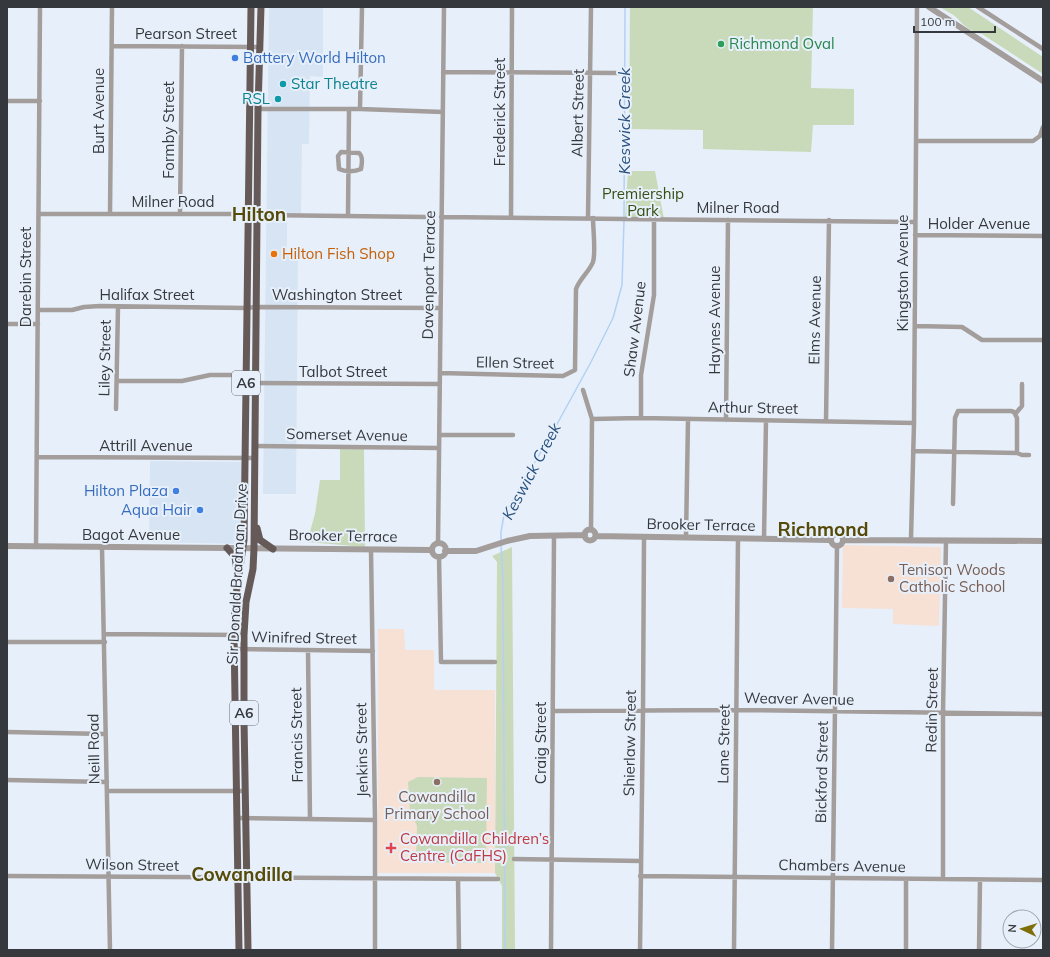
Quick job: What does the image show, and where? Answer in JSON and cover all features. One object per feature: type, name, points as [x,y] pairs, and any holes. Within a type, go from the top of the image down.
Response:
[{"type":"main road","name":"Sir Donald Bradman Drive","points":[[239,950],[234,635],[238,580],[243,548],[251,7]]},
{"type":"main road","name":"Sir Donald Bradman Drive","points":[[248,950],[244,634],[246,602],[254,548],[258,109],[261,7]]},
{"type":"main road","points":[[254,518],[260,540],[273,549]]},
{"type":"main road","points":[[227,548],[235,557],[238,580]]},
{"type":"street","name":"Darebin Street","points":[[36,547],[40,7]]},
{"type":"street","name":"Burt Avenue","points":[[110,214],[112,7]]},
{"type":"street","points":[[360,109],[362,7]]},
{"type":"street","name":"Davenport Terrace","points":[[438,544],[444,7]]},
{"type":"street","name":"Frederick Street","points":[[511,218],[512,7]]},
{"type":"street","name":"Albert Street","points":[[591,7],[591,218]]},
{"type":"street","name":"Kingston Avenue","points":[[911,539],[914,423],[917,7]]},
{"type":"street","points":[[929,7],[1043,81]]},
{"type":"street","points":[[978,7],[1043,49]]},
{"type":"street","name":"Pearson Street","points":[[112,46],[259,47]]},
{"type":"street","name":"Formby Street","points":[[180,214],[182,46]]},
{"type":"street","points":[[443,72],[619,73]]},
{"type":"street","points":[[7,101],[40,101]]},
{"type":"street","points":[[249,109],[360,109],[443,112]]},
{"type":"street","points":[[348,216],[349,109]]},
{"type":"street","points":[[916,141],[1033,142],[1040,136],[1043,127]]},
{"type":"street","points":[[341,152],[349,153],[361,154],[362,167],[359,170],[348,171],[339,169],[338,156],[341,152]]},
{"type":"street","name":"Milner Road","points":[[39,214],[248,214],[427,217]]},
{"type":"street","name":"Milner Road","points":[[441,217],[915,222]]},
{"type":"street","name":"Ellen Street","points":[[440,373],[563,376],[575,370],[576,289],[593,261],[591,218]]},
{"type":"street","name":"Shaw Avenue","points":[[641,418],[641,375],[654,295],[654,219]]},
{"type":"street","name":"Haynes Avenue","points":[[726,420],[728,220]]},
{"type":"street","name":"Elms Avenue","points":[[826,421],[829,220]]},
{"type":"street","name":"Holder Avenue","points":[[915,235],[1043,236]]},
{"type":"street","name":"Halifax Street","points":[[38,310],[72,310],[84,307],[118,306],[257,307]]},
{"type":"street","name":"Liley Street","points":[[116,409],[118,306]]},
{"type":"street","name":"Washington Street","points":[[257,307],[440,308]]},
{"type":"street","points":[[7,324],[38,324]]},
{"type":"street","points":[[915,326],[962,327],[982,340],[1043,340]]},
{"type":"street","points":[[117,381],[182,381],[210,375],[256,379]]},
{"type":"street","name":"Talbot Street","points":[[246,379],[440,384]]},
{"type":"street","points":[[1016,413],[1022,406],[1022,384]]},
{"type":"street","points":[[583,390],[592,419],[591,530]]},
{"type":"street","points":[[953,504],[954,418],[958,411],[1011,411],[1016,413]]},
{"type":"street","points":[[1016,413],[1018,418],[1017,453]]},
{"type":"street","name":"Arthur Street","points":[[592,419],[641,418],[914,423]]},
{"type":"street","points":[[686,537],[688,420]]},
{"type":"street","points":[[764,539],[766,421]]},
{"type":"street","points":[[439,434],[513,435]]},
{"type":"street","name":"Somerset Avenue","points":[[255,446],[439,448]]},
{"type":"street","points":[[913,451],[1017,453],[1029,455]]},
{"type":"street","name":"Attrill Avenue","points":[[37,457],[255,458]]},
{"type":"street","points":[[445,551],[476,551],[507,541],[530,536],[584,535],[588,530],[591,530]]},
{"type":"street","points":[[584,535],[587,540],[594,540],[596,534],[591,530]]},
{"type":"street","points":[[840,534],[843,540],[840,545],[837,546],[832,544],[830,540],[833,535],[840,534]]},
{"type":"street","name":"Craig Street","points":[[552,950],[554,536]]},
{"type":"street","name":"Brooker Terrace","points":[[596,536],[830,540]]},
{"type":"street","name":"Shierlaw Street","points":[[640,950],[644,537]]},
{"type":"street","name":"Lane Street","points":[[734,950],[738,538]]},
{"type":"street","points":[[843,540],[911,539],[1043,541]]},
{"type":"street","name":"Redin Street","points":[[943,879],[943,714],[946,540]]},
{"type":"street","points":[[438,544],[444,545],[445,551],[442,556],[439,557],[434,555],[432,550],[434,546],[438,544]]},
{"type":"street","name":"Bagot Avenue","points":[[7,546],[102,548],[254,548]]},
{"type":"street","name":"Bickford Street","points":[[832,950],[837,546]]},
{"type":"street","name":"Neill Road","points":[[102,548],[110,950]]},
{"type":"street","name":"Brooker Terrace","points":[[254,548],[432,550]]},
{"type":"street","name":"Jenkins Street","points":[[371,550],[375,820],[375,950]]},
{"type":"street","points":[[439,557],[441,662],[495,662]]},
{"type":"street","points":[[104,634],[244,634]]},
{"type":"street","points":[[7,642],[105,642]]},
{"type":"street","name":"Winifred Street","points":[[234,649],[373,651]]},
{"type":"street","name":"Francis Street","points":[[308,651],[310,819]]},
{"type":"street","name":"Weaver Avenue","points":[[554,711],[736,710],[943,714],[1043,714]]},
{"type":"street","points":[[7,732],[106,734]]},
{"type":"street","points":[[7,780],[107,782]]},
{"type":"street","points":[[107,791],[246,791]]},
{"type":"street","points":[[237,818],[375,820]]},
{"type":"street","points":[[514,859],[640,861]]},
{"type":"street","name":"Wilson Street","points":[[7,876],[498,879]]},
{"type":"street","name":"Chambers Avenue","points":[[640,876],[1043,880]]},
{"type":"street","points":[[458,879],[459,950]]},
{"type":"street","points":[[906,879],[906,950]]},
{"type":"street","points":[[978,950],[980,880]]},
{"type":"shaded area","points":[[269,7],[323,7],[323,77],[310,76],[309,144],[302,144],[301,216],[287,216],[287,251],[298,251],[296,494],[263,494]]},
{"type":"shaded area","points":[[150,461],[243,462],[241,544],[149,542]]},
{"type":"shaded area","name":"Tenison Woods Catholic School","points":[[843,545],[941,547],[939,626],[893,624],[893,609],[842,608]]},
{"type":"shaded area","name":"Cowandilla Primary School","points":[[378,629],[404,629],[405,650],[434,650],[434,690],[495,690],[495,873],[378,873]]},
{"type":"green space","name":"Richmond Oval","points":[[630,7],[813,7],[811,88],[854,89],[854,125],[813,125],[811,152],[703,149],[703,130],[629,129]]},
{"type":"green space","points":[[940,7],[968,7],[1043,57],[1043,74],[982,34],[969,29],[954,16]]},
{"type":"green space","name":"Premiership Park","points":[[628,171],[655,171],[664,219],[625,219]]},
{"type":"green space","points":[[340,447],[364,447],[365,547],[307,542],[315,514],[320,480],[340,480]]},
{"type":"green space","points":[[512,547],[515,950],[502,950],[502,886],[495,873],[497,562],[492,556]]},
{"type":"green space","points":[[418,777],[487,778],[486,863],[416,862],[417,826],[410,811],[408,782]]},
{"type":"waterway","name":"Keswick Creek","points":[[624,217],[625,7]]},
{"type":"waterway","name":"Keswick Creek","points":[[501,541],[504,515],[556,426],[613,318],[622,285],[624,221]]},
{"type":"waterway","name":"Keswick Creek","points":[[501,545],[503,579],[505,950]]},
{"type":"place","name":"Richmond Oval","points":[[721,44]]},
{"type":"place","name":"Battery World Hilton","points":[[235,58]]},
{"type":"place","name":"Star Theatre","points":[[283,84]]},
{"type":"place","name":"RSL","points":[[278,99]]},
{"type":"place","name":"Hilton Fish Shop","points":[[274,254]]},
{"type":"place","name":"Hilton Plaza","points":[[176,491]]},
{"type":"place","name":"Aqua Hair","points":[[200,510]]},
{"type":"place","name":"Tenison Woods Catholic School","points":[[891,579]]},
{"type":"place","name":"Cowandilla Primary School","points":[[437,782]]},
{"type":"place","name":"Cowandilla Children’s Centre (CaFHS)","points":[[391,848]]},
{"type":"district","name":"Hilton","points":[[259,214]]},
{"type":"district","name":"Richmond","points":[[823,529]]},
{"type":"district","name":"Cowandilla","points":[[242,874]]}]
